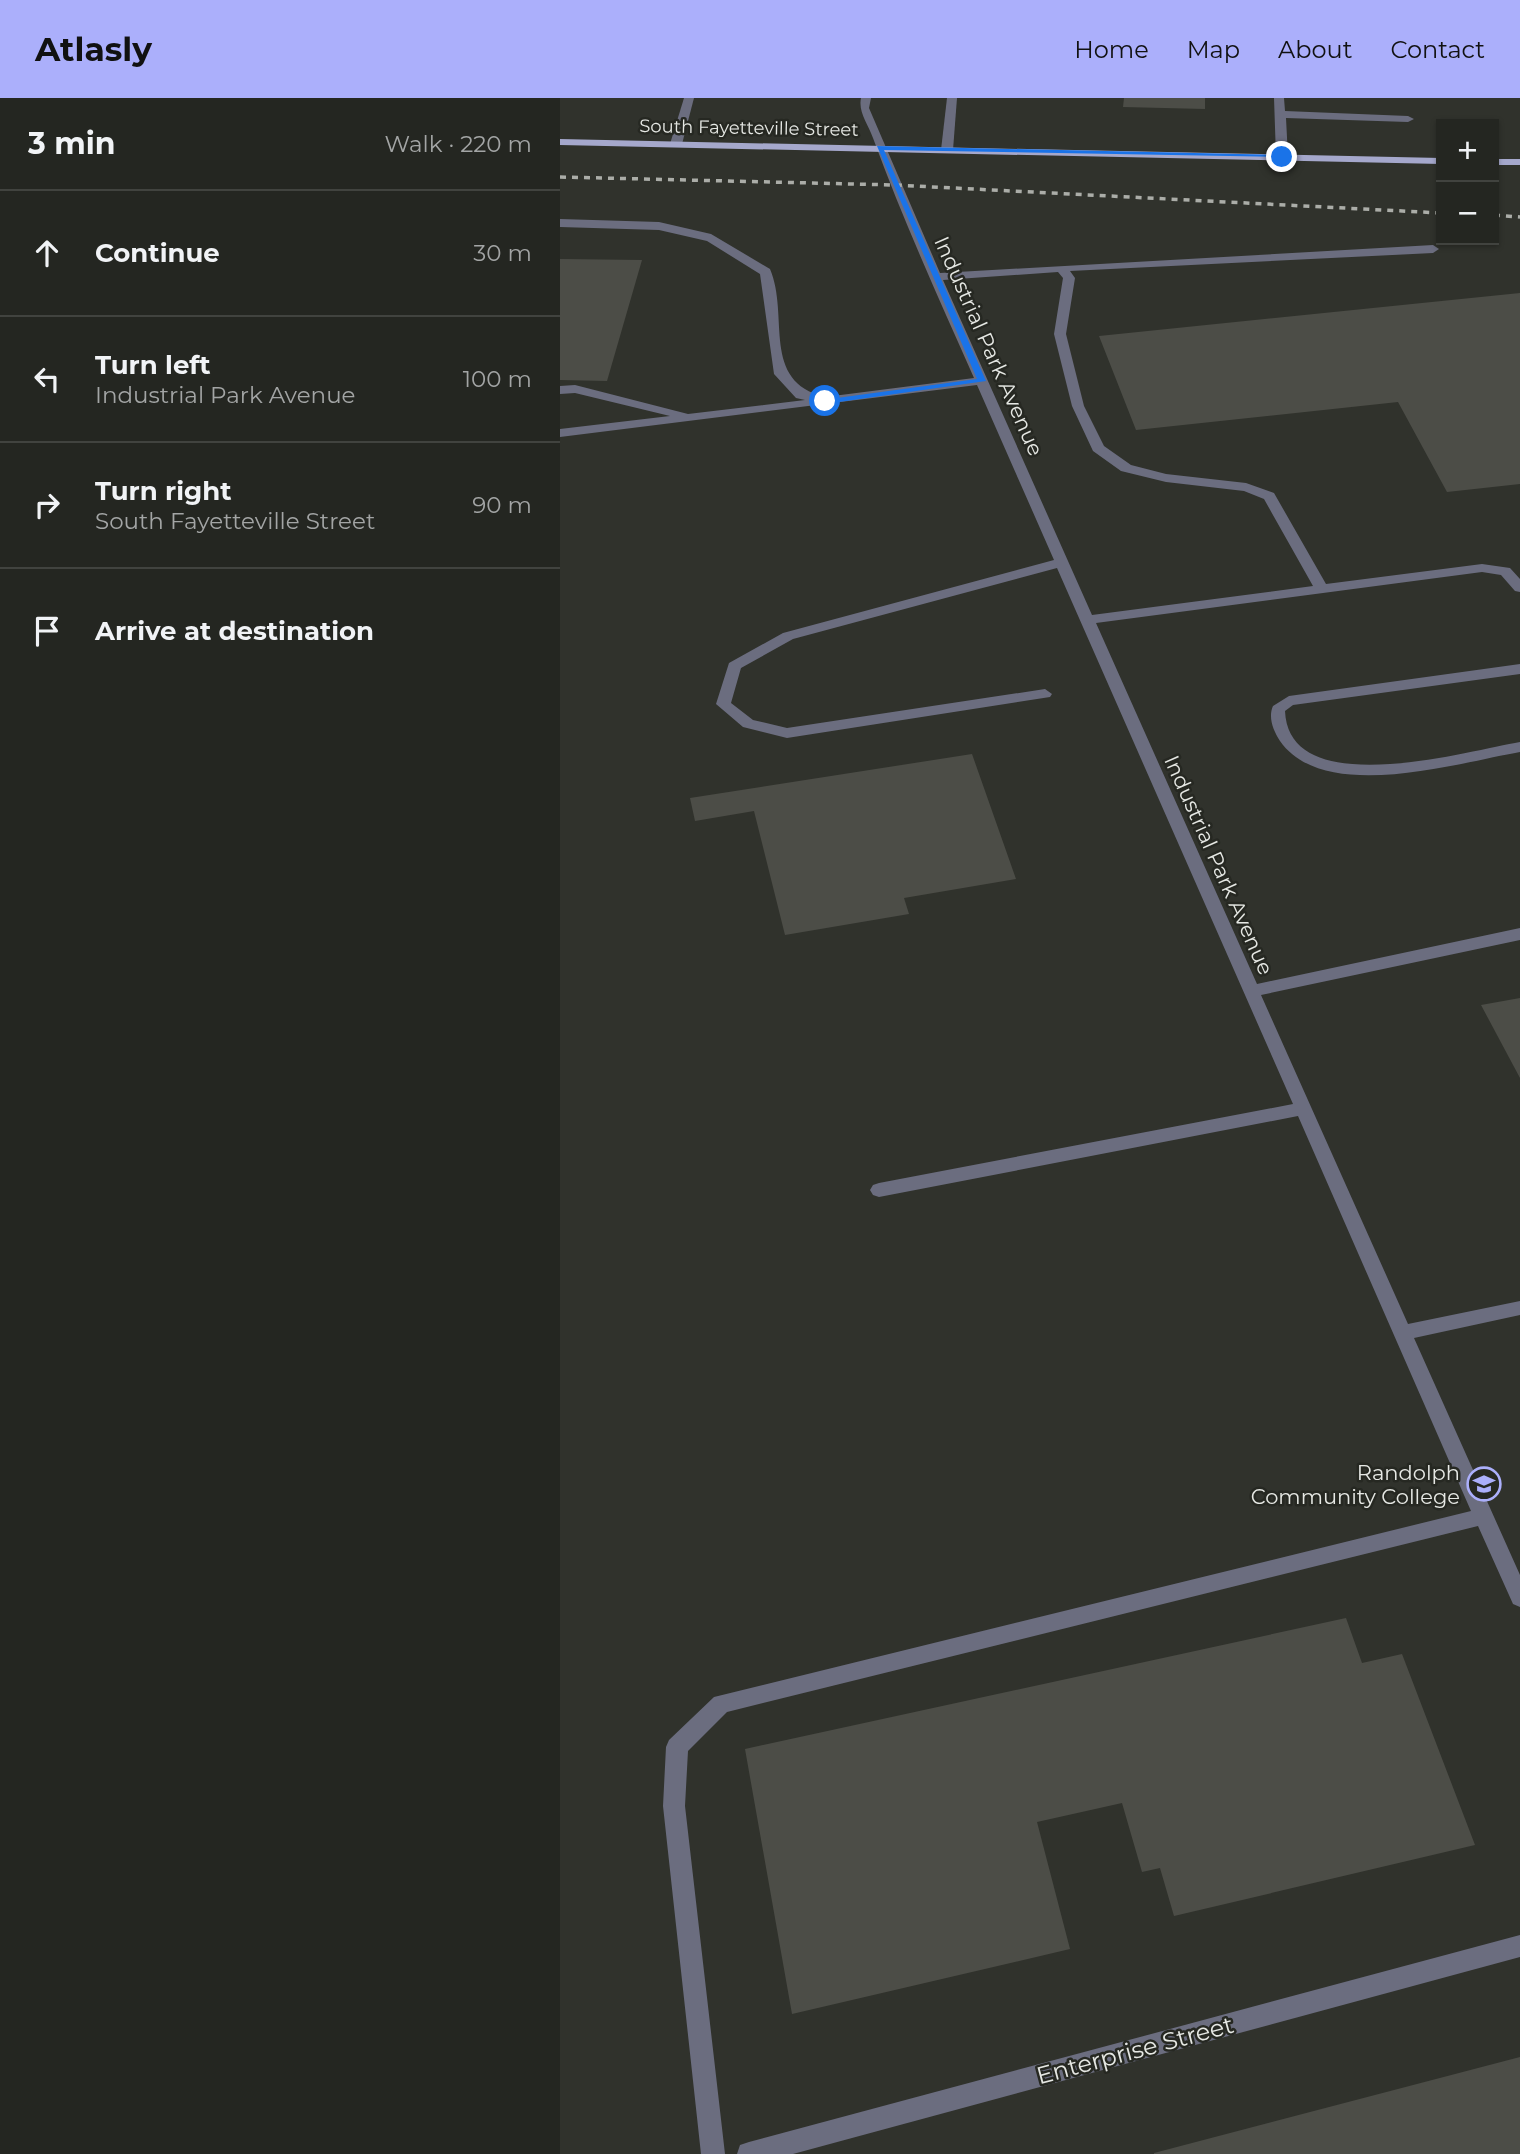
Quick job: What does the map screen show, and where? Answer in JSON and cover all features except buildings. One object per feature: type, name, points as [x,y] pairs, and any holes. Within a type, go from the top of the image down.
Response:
[{"type":"main road","name":"South Fayetteville Street","points":[[560,142],[1436,161]]},
{"type":"main road","points":[[1499,162],[1520,162]]},
{"type":"street","points":[[676,144],[690,98]]},
{"type":"street","name":"Industrial Park Avenue","points":[[866,98],[864,108],[876,126],[880,148],[1520,1598]]},
{"type":"street","points":[[947,150],[952,98]]},
{"type":"street","points":[[1279,98],[1282,157]]},
{"type":"street","points":[[1280,114],[1408,118]]},
{"type":"street","points":[[560,223],[659,226],[711,238],[766,272],[780,374],[801,395],[825,401]]},
{"type":"street","points":[[936,276],[1433,249]]},
{"type":"street","points":[[1061,268],[1069,278],[1060,334],[1078,406],[1098,448],[1126,468],[1166,478],[1246,486],[1269,496],[1322,590]]},
{"type":"street","points":[[560,433],[982,381]]},
{"type":"street","points":[[560,390],[576,389],[692,418]]},
{"type":"street","points":[[1045,694],[787,733],[748,724],[723,704],[734,666],[788,636],[1062,562]]},
{"type":"street","points":[[1087,620],[1482,568],[1505,571],[1520,588]]},
{"type":"street","points":[[1520,669],[1289,701],[1278,709],[1277,721],[1291,746],[1332,768],[1369,769],[1520,747]]},
{"type":"street","points":[[1251,991],[1520,934]]},
{"type":"street","points":[[879,1191],[1303,1109]]},
{"type":"street","points":[[1403,1333],[1520,1308]]},
{"type":"street","points":[[713,2154],[674,1806],[677,1747],[721,1704],[1484,1516]]},
{"type":"street","name":"Enterprise Street","points":[[749,2154],[1520,1946]]},
{"type":"railway","points":[[560,177],[895,185],[1436,213]]},
{"type":"railway","points":[[1499,215],[1520,217]]},
{"type":"place","name":"Randolph Community College","points":[[1484,1484]]},
{"type":"route","points":[[825,401],[982,381],[880,148],[1282,157]]}]
